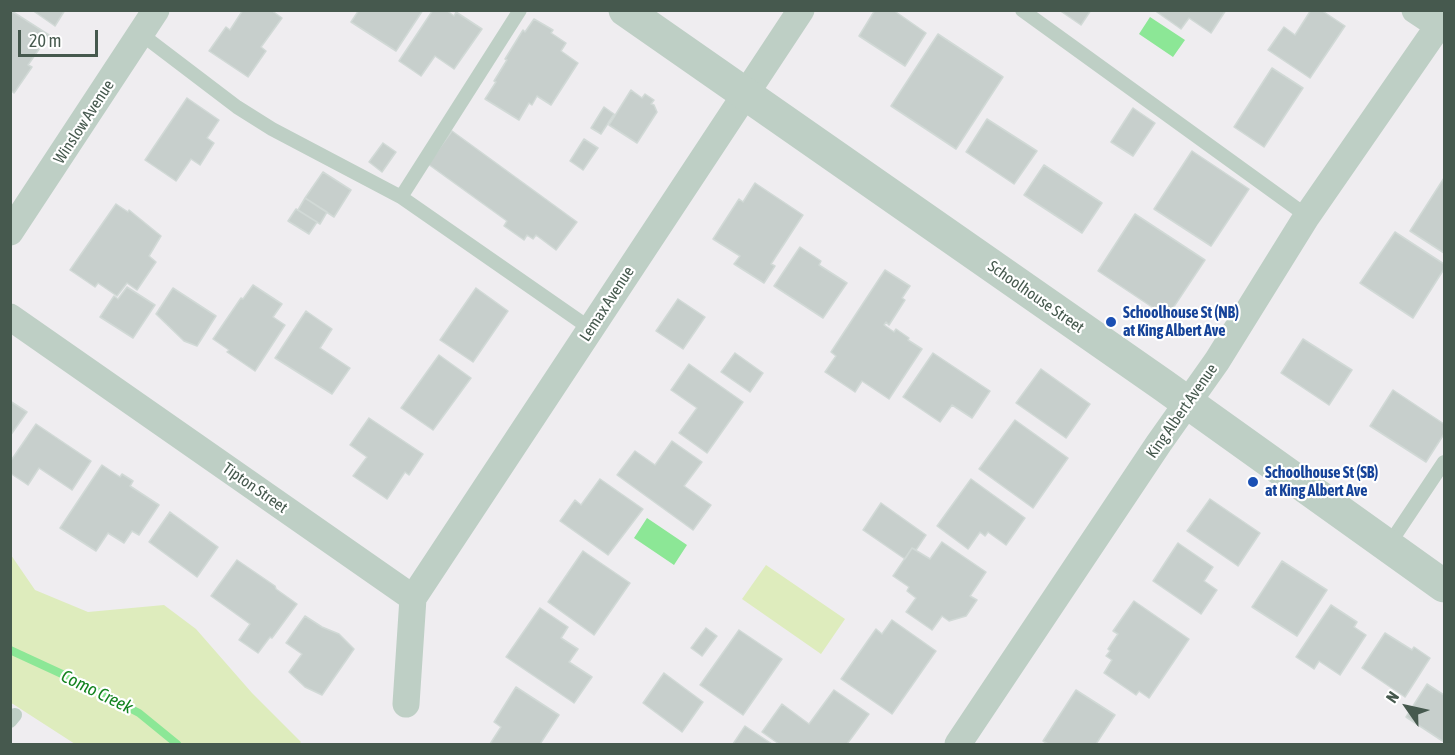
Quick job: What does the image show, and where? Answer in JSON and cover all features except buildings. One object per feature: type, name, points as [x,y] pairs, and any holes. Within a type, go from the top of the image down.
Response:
[{"type":"street","name":"Winslow Avenue","points":[[10,232],[156,10]]},
{"type":"street","name":"Schoolhouse Street","points":[[625,10],[1187,403],[1444,586]]},
{"type":"street","name":"Lemax Avenue","points":[[413,598],[801,10]]},
{"type":"street","points":[[1415,10],[1442,22]]},
{"type":"street","name":"King Albert Avenue","points":[[958,744],[1217,361],[1306,216],[1442,22]]},
{"type":"street","name":"Tipton Street","points":[[10,317],[413,598]]},
{"type":"street","points":[[406,704],[413,598]]},
{"type":"lane","points":[[401,197],[520,10]]},
{"type":"lane","points":[[1023,10],[1306,216]]},
{"type":"lane","points":[[141,34],[237,107],[272,129],[401,197],[591,329]]},
{"type":"lane","points":[[1388,546],[1444,462]]},
{"type":"shaded area","points":[[1150,17],[1185,40],[1173,57],[1139,34]]},
{"type":"shaded area","points":[[647,518],[687,545],[674,565],[634,538]]},
{"type":"shaded area","points":[[11,555],[35,590],[88,612],[164,605],[196,629],[252,693],[301,742],[299,744],[75,744],[10,703]]},
{"type":"shaded area","points":[[766,565],[845,619],[821,654],[742,599]]},
{"type":"waterway","name":"Como Creek","points":[[10,650],[139,713],[177,744]]},
{"type":"place","name":"Schoolhouse St (NB) at King Albert Ave","points":[[1111,322]]},
{"type":"place","name":"Schoolhouse St (SB) at King Albert Ave","points":[[1253,482]]}]
